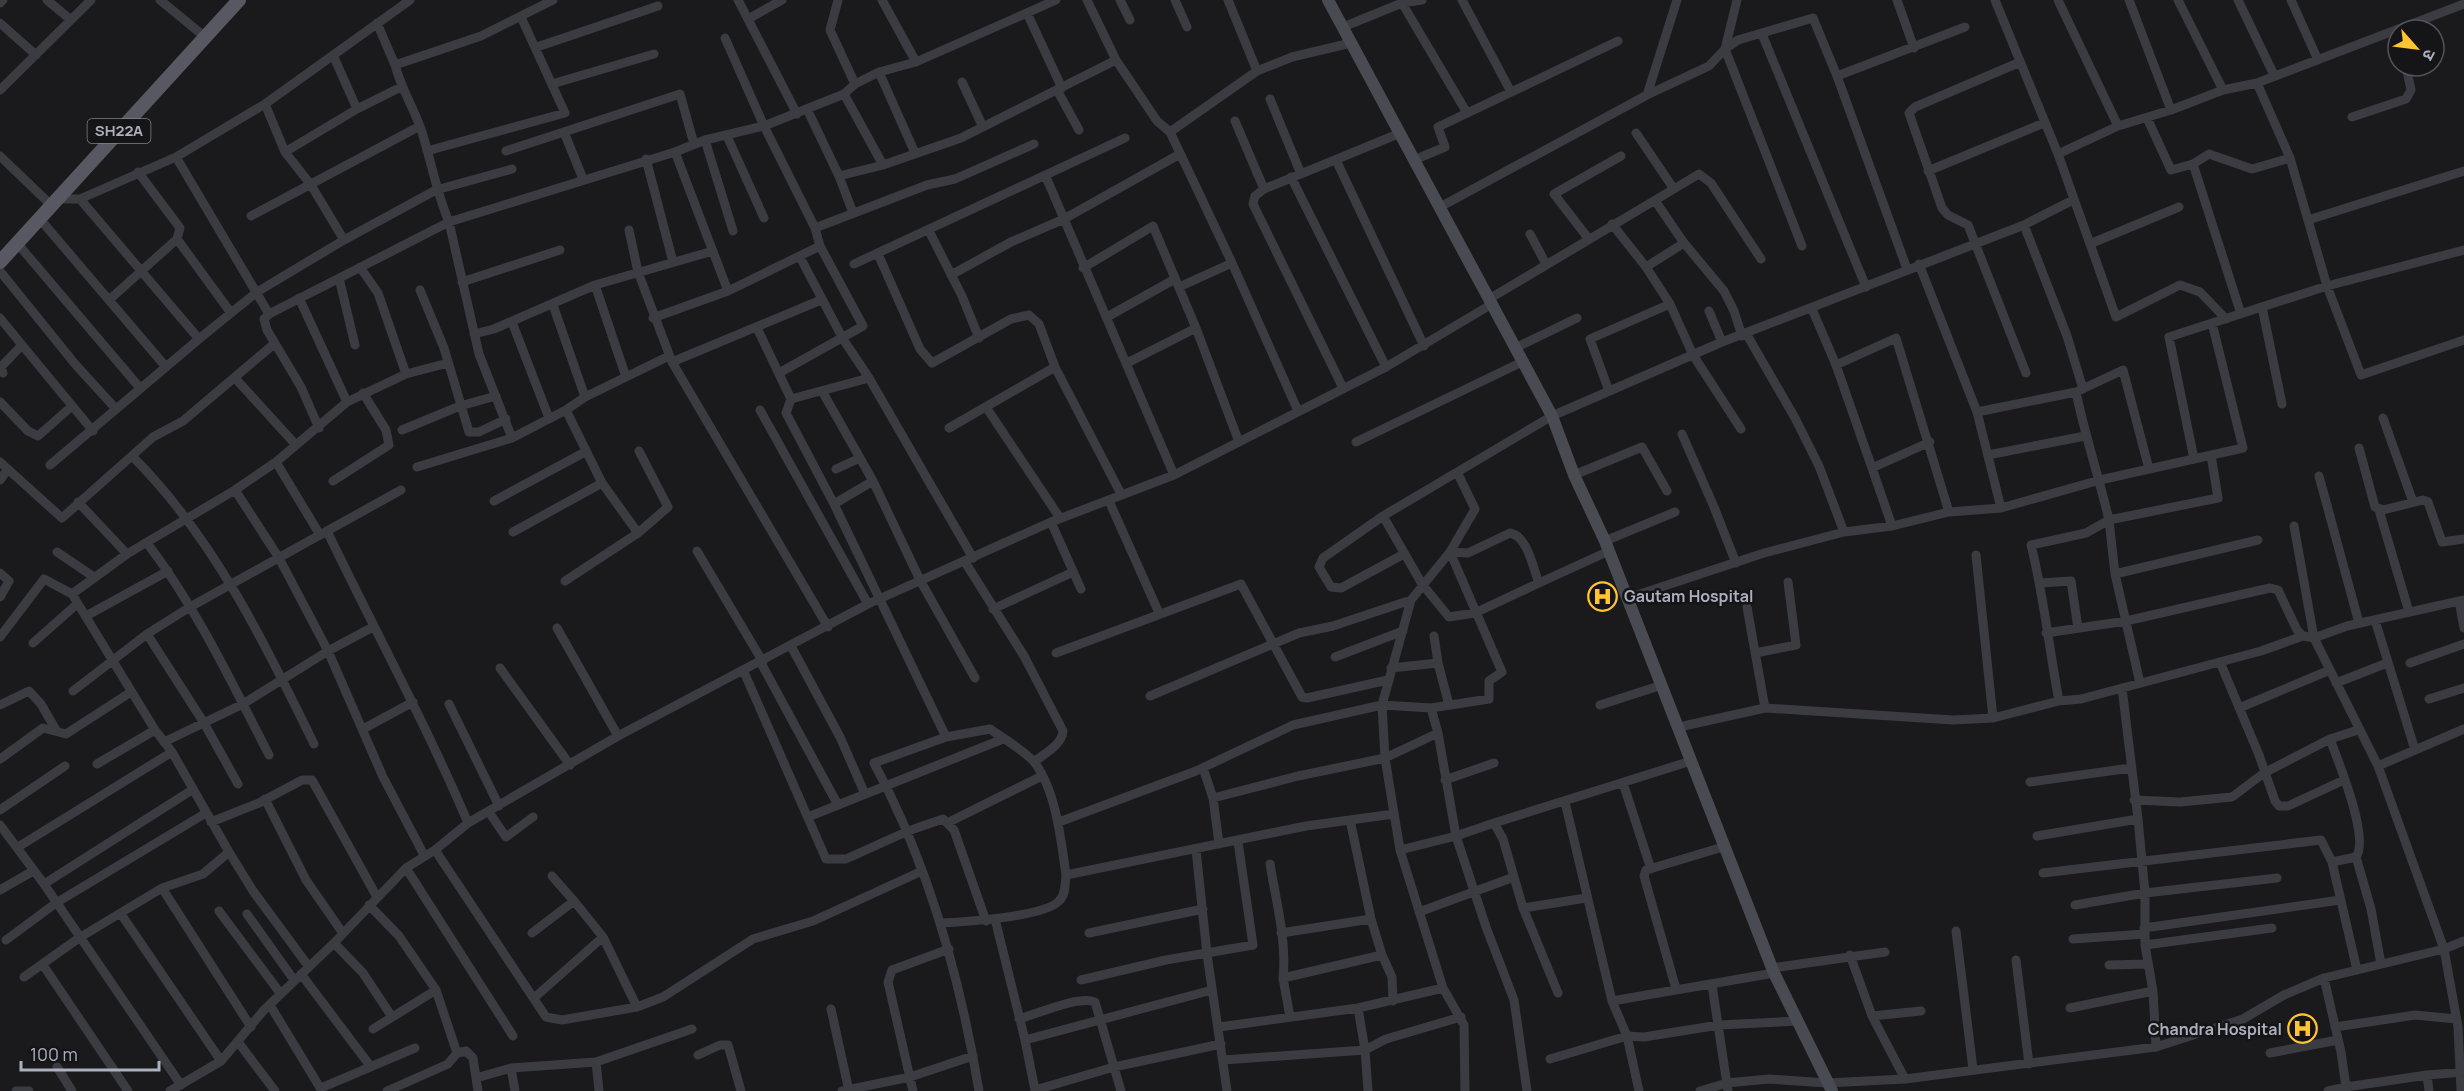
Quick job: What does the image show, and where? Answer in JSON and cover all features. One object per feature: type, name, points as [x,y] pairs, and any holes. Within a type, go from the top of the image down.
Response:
[{"type":"main road","name":"SH22A","points":[[0,262],[239,0]]},
{"type":"street","points":[[0,3],[3,0]]},
{"type":"street","points":[[47,0],[71,20]]},
{"type":"street","points":[[0,90],[91,0]]},
{"type":"street","points":[[160,0],[205,37]]},
{"type":"street","points":[[0,156],[54,202],[80,199],[176,157],[265,104],[410,0]]},
{"type":"street","points":[[395,65],[481,36],[553,0]]},
{"type":"street","points":[[738,0],[797,114]]},
{"type":"street","points":[[748,19],[782,0]]},
{"type":"street","points":[[838,0],[830,30],[855,84]]},
{"type":"street","points":[[882,0],[915,62]]},
{"type":"street","points":[[319,428],[300,387],[274,344],[265,324],[264,319],[269,314],[449,222],[646,159],[675,152],[705,140],[764,126],[797,114],[844,94],[855,84],[879,72],[915,62],[1056,0]]},
{"type":"street","points":[[1087,0],[1116,60],[1157,121],[1170,132],[1232,262],[1298,411]]},
{"type":"street","points":[[1120,0],[1130,21]]},
{"type":"street","points":[[1175,0],[1186,27]]},
{"type":"street","points":[[1228,0],[1257,72]]},
{"type":"street","points":[[1328,0],[1398,134],[1440,207],[1552,416],[1574,475],[1628,597],[1723,847],[1773,970],[1829,1087]]},
{"type":"street","points":[[1343,27],[1402,3],[1422,0]]},
{"type":"street","points":[[1462,0],[1511,92]]},
{"type":"street","points":[[1647,95],[1677,0]]},
{"type":"street","points":[[1737,0],[1725,49],[1802,246]]},
{"type":"street","points":[[1897,0],[1914,48]]},
{"type":"street","points":[[1995,0],[2018,63],[2058,154],[2116,316],[2180,285],[2200,292],[2226,319]]},
{"type":"street","points":[[2058,0],[2118,126]]},
{"type":"street","points":[[2129,0],[2171,110]]},
{"type":"street","points":[[2178,0],[2223,90]]},
{"type":"street","points":[[2238,0],[2274,75]]},
{"type":"street","points":[[2291,0],[2319,60]]},
{"type":"street","points":[[1402,3],[1467,113]]},
{"type":"street","points":[[2428,18],[2464,4]]},
{"type":"street","points":[[537,47],[658,6]]},
{"type":"street","points":[[1027,13],[1079,130]]},
{"type":"street","points":[[428,151],[565,113],[537,47],[521,17]]},
{"type":"street","points":[[1440,207],[1647,95],[1709,66],[1725,49],[1738,40],[1813,18],[1837,76],[1907,269]]},
{"type":"street","points":[[0,23],[36,55]]},
{"type":"street","points":[[377,23],[395,65],[401,87],[420,126],[436,190],[449,222],[479,354],[512,438]]},
{"type":"street","points":[[1837,76],[1965,27]]},
{"type":"street","points":[[1762,33],[1866,286]]},
{"type":"street","points":[[2058,154],[2118,126],[2171,110],[2223,90],[2257,82],[2386,35]]},
{"type":"street","points":[[725,38],[764,126],[815,228],[820,246],[863,326],[779,373]]},
{"type":"street","points":[[1413,160],[1445,147],[1438,127],[1618,41]]},
{"type":"street","points":[[1170,132],[1257,72],[1292,57],[1351,44]]},
{"type":"street","points":[[552,84],[654,54]]},
{"type":"street","points":[[333,55],[357,109]]},
{"type":"street","points":[[839,176],[883,165],[961,138],[982,125],[1116,60]]},
{"type":"street","points":[[2018,63],[1915,107],[1909,113],[1942,207],[1948,215],[1968,225],[2026,373]]},
{"type":"street","points":[[879,72],[915,153]]},
{"type":"street","points":[[2352,117],[2406,99],[2411,90],[2408,78]]},
{"type":"street","points":[[962,82],[982,125]]},
{"type":"street","points":[[2257,82],[2290,158],[2327,286],[2361,375],[2464,340]]},
{"type":"street","points":[[285,152],[357,109],[401,87]]},
{"type":"street","points":[[506,151],[680,94],[694,144]]},
{"type":"street","points":[[844,94],[883,165]]},
{"type":"street","points":[[1270,99],[1301,174]]},
{"type":"street","points":[[265,104],[285,152],[310,185],[344,240]]},
{"type":"street","points":[[807,109],[839,176],[853,213]]},
{"type":"street","points":[[2147,118],[2171,170],[2193,164],[2209,154],[2252,169],[2290,158]]},
{"type":"street","points":[[1235,121],[1264,189]]},
{"type":"street","points":[[1928,171],[2044,123]]},
{"type":"street","points":[[251,216],[420,126]]},
{"type":"street","points":[[564,132],[583,179]]},
{"type":"street","points":[[1636,133],[1674,189]]},
{"type":"street","points":[[1343,388],[1255,213],[1253,204],[1255,196],[1264,189],[1398,134]]},
{"type":"street","points":[[727,136],[764,218]]},
{"type":"street","points":[[854,264],[1046,177],[1125,138]]},
{"type":"street","points":[[705,140],[733,231]]},
{"type":"street","points":[[815,228],[927,185],[955,178],[1034,144]]},
{"type":"street","points":[[675,152],[728,291]]},
{"type":"street","points":[[951,275],[1011,243],[1064,219],[1180,154]]},
{"type":"street","points":[[1588,238],[1554,194],[1621,156]]},
{"type":"street","points":[[176,157],[269,314]]},
{"type":"street","points":[[646,159],[673,262]]},
{"type":"street","points":[[1336,160],[1424,346]]},
{"type":"street","points":[[2193,164],[2241,314]]},
{"type":"street","points":[[50,465],[256,292],[344,240],[436,190],[512,169]]},
{"type":"street","points":[[2308,220],[2464,171]]},
{"type":"street","points":[[109,300],[177,238],[180,228],[138,172]]},
{"type":"street","points":[[170,1091],[221,1061],[280,993],[334,943],[342,932],[406,868],[468,824],[618,736],[744,672],[868,604],[1055,520],[1174,475],[1386,367],[1424,346],[1588,238],[1656,202],[1699,174],[1706,178],[1761,259]]},
{"type":"street","points":[[1046,177],[1083,268],[1107,317],[1174,475]]},
{"type":"street","points":[[1291,177],[1386,367]]},
{"type":"street","points":[[80,199],[199,339]]},
{"type":"street","points":[[1404,554],[1341,588],[1331,587],[1319,567],[1323,558],[1383,516],[1458,474],[1552,416],[1722,342],[2024,225],[2073,200]]},
{"type":"street","points":[[1656,202],[1684,243],[1724,291],[1744,335],[1819,466],[1844,532]]},
{"type":"street","points":[[2091,243],[2179,207]]},
{"type":"street","points":[[39,218],[166,368]]},
{"type":"street","points":[[1612,224],[1646,267],[1670,304],[1693,355],[1741,429]]},
{"type":"street","points":[[2024,225],[2067,336],[2080,391],[2085,436],[2100,480],[2109,520],[2115,574],[2140,683]]},
{"type":"street","points":[[1083,268],[1153,226],[1196,328],[1239,442]]},
{"type":"street","points":[[629,230],[638,272],[653,318],[671,359],[828,627]]},
{"type":"street","points":[[929,231],[979,338]]},
{"type":"street","points":[[1530,234],[1546,264]]},
{"type":"street","points":[[177,238],[231,313]]},
{"type":"street","points":[[16,243],[140,388]]},
{"type":"street","points":[[1646,267],[1684,243]]},
{"type":"street","points":[[653,318],[728,291],[820,246]]},
{"type":"street","points":[[462,282],[560,250]]},
{"type":"street","points":[[2194,459],[2169,337],[2327,286],[2464,250]]},
{"type":"street","points":[[474,334],[512,322],[595,285],[713,251]]},
{"type":"street","points":[[878,254],[926,360],[932,363],[1011,320],[1029,315],[1039,324],[1055,367],[1121,494]]},
{"type":"street","points":[[800,257],[821,300],[869,378],[969,560],[993,609],[1024,656],[1063,731],[1063,738],[1034,762]]},
{"type":"street","points":[[1107,317],[1177,283],[1232,262]]},
{"type":"street","points":[[1920,264],[1977,412],[2001,508]]},
{"type":"street","points":[[360,267],[378,293],[406,374]]},
{"type":"street","points":[[0,271],[75,364],[117,410]]},
{"type":"street","points":[[339,278],[355,345]]},
{"type":"street","points":[[595,285],[626,377]]},
{"type":"street","points":[[420,290],[448,363],[464,423],[473,433],[506,419]]},
{"type":"street","points":[[298,298],[347,402]]},
{"type":"street","points":[[417,467],[512,438],[626,377],[757,328],[821,300]]},
{"type":"street","points":[[1609,391],[1590,339],[1670,304]]},
{"type":"street","points":[[553,305],[585,397]]},
{"type":"street","points":[[2262,307],[2282,404]]},
{"type":"street","points":[[1812,309],[1836,365],[1892,526]]},
{"type":"street","points":[[1709,311],[1722,342]]},
{"type":"street","points":[[0,318],[93,431]]},
{"type":"street","points":[[1515,348],[1577,318]]},
{"type":"street","points":[[512,322],[549,418]]},
{"type":"street","points":[[1628,597],[1844,532],[1892,526],[1949,512],[2001,508],[2100,480],[2242,448],[2212,323]]},
{"type":"street","points":[[757,328],[791,399],[786,412],[881,599],[946,736]]},
{"type":"street","points":[[1127,363],[1196,328]]},
{"type":"street","points":[[1836,365],[1896,338],[1930,442],[1949,512]]},
{"type":"street","points":[[0,480],[4,466],[62,518],[153,437],[183,421],[274,344]]},
{"type":"street","points":[[3,373],[1,367],[22,345]]},
{"type":"street","points":[[1356,442],[1522,362]]},
{"type":"street","points":[[72,594],[127,554],[235,490],[276,462],[347,402],[406,374],[448,363]]},
{"type":"street","points":[[949,428],[1055,367]]},
{"type":"street","points":[[1977,412],[2080,391],[2123,370],[2149,469]]},
{"type":"street","points":[[235,378],[296,446]]},
{"type":"street","points":[[791,399],[869,378]]},
{"type":"street","points":[[822,391],[873,481],[920,580],[975,678]]},
{"type":"street","points":[[333,481],[389,445],[386,430],[363,393]]},
{"type":"street","points":[[402,430],[460,406],[496,396]]},
{"type":"street","points":[[0,402],[28,431],[38,436],[72,406]]},
{"type":"street","points":[[986,407],[1055,520],[1081,589]]},
{"type":"street","points":[[566,410],[602,483],[638,532]]},
{"type":"street","points":[[760,411],[868,604]]},
{"type":"street","points":[[2384,418],[2413,502]]},
{"type":"street","points":[[1682,434],[1736,563]]},
{"type":"street","points":[[1988,455],[2085,436]]},
{"type":"street","points":[[1872,468],[1930,442]]},
{"type":"street","points":[[1574,475],[1642,447],[1667,491]]},
{"type":"street","points":[[2359,448],[2372,501],[2379,510],[2409,612]]},
{"type":"street","points":[[565,581],[638,532],[668,507],[639,451]]},
{"type":"street","points":[[494,501],[585,452]]},
{"type":"street","points":[[2059,701],[2046,633],[2040,583],[2031,545],[2086,533],[2109,520],[2218,498],[2211,455]]},
{"type":"street","points":[[133,457],[162,486],[231,584],[283,679],[314,744]]},
{"type":"street","points":[[836,469],[860,458]]},
{"type":"street","points":[[276,462],[323,533],[413,702],[468,824]]},
{"type":"street","points":[[1458,474],[1475,509],[1450,552],[1411,600],[1382,705],[1385,758],[1401,850],[1443,988],[1461,1017],[1465,1091]]},
{"type":"street","points":[[2319,476],[2359,623]]},
{"type":"street","points":[[834,504],[873,481]]},
{"type":"street","points":[[513,532],[602,483]]},
{"type":"street","points":[[235,490],[279,558],[328,651],[383,777],[424,855]]},
{"type":"street","points":[[73,691],[147,634],[190,607],[401,490]]},
{"type":"street","points":[[1109,501],[1159,613]]},
{"type":"street","points":[[78,502],[127,554]]},
{"type":"street","points":[[2379,510],[2413,502],[2428,502],[2442,542],[2464,539]]},
{"type":"street","points":[[1383,516],[1422,584],[1449,617],[1475,613],[1539,583],[1675,512]]},
{"type":"street","points":[[2294,526],[2314,638],[2378,766],[2444,949],[2459,1024],[2461,1091]]},
{"type":"street","points":[[1450,552],[1468,553],[1502,537],[1515,534],[1523,543],[1539,583]]},
{"type":"street","points":[[2115,574],[2258,540]]},
{"type":"street","points":[[147,543],[168,571],[190,607],[269,755]]},
{"type":"street","points":[[697,551],[762,662],[838,805]]},
{"type":"street","points":[[57,552],[94,577]]},
{"type":"street","points":[[1059,822],[1203,768],[1293,725],[1382,705],[1431,708],[1489,699],[1489,681],[1502,672],[1450,552]]},
{"type":"street","points":[[1976,555],[1993,718]]},
{"type":"street","points":[[86,615],[168,571]]},
{"type":"street","points":[[993,609],[1073,572]]},
{"type":"street","points":[[0,573],[9,581],[0,597]]},
{"type":"street","points":[[0,637],[44,579],[72,594],[155,730],[172,752],[192,790],[253,891],[309,967]]},
{"type":"street","points":[[2040,583],[2071,581],[2078,628]]},
{"type":"street","points":[[1755,652],[1796,645],[1788,582]]},
{"type":"street","points":[[1056,653],[1241,584],[1302,697],[1307,698],[1388,680]]},
{"type":"street","points":[[2046,633],[2126,621],[2270,588],[2278,590],[2297,630],[2303,636]]},
{"type":"street","points":[[1150,696],[1299,633],[1333,626],[1411,600]]},
{"type":"street","points":[[1678,727],[1764,708],[1953,720],[1993,718],[2059,701],[2081,699],[2220,662],[2303,636],[2314,638],[2359,623],[2461,600],[2464,628]]},
{"type":"street","points":[[33,643],[77,604]]},
{"type":"street","points":[[1747,607],[1764,708]]},
{"type":"street","points":[[2375,620],[2415,750]]},
{"type":"street","points":[[164,742],[243,704],[328,651],[373,627]]},
{"type":"street","points":[[557,628],[618,736]]},
{"type":"street","points":[[1335,657],[1403,631]]},
{"type":"street","points":[[147,634],[204,723],[238,784]]},
{"type":"street","points":[[1434,636],[1438,663],[1449,705]]},
{"type":"street","points":[[2410,663],[2464,644]]},
{"type":"street","points":[[791,646],[840,737],[865,794]]},
{"type":"street","points":[[2220,662],[2275,801],[2284,807],[2344,780]]},
{"type":"street","points":[[1391,668],[1438,663]]},
{"type":"street","points":[[2336,683],[2387,663]]},
{"type":"street","points":[[501,668],[570,765]]},
{"type":"street","points":[[2239,708],[2330,670]]},
{"type":"street","points":[[744,672],[825,859],[846,859],[908,831],[943,819],[949,822],[990,920],[1025,1040],[1035,1090],[1114,1067],[1221,1044]]},
{"type":"street","points":[[1600,705],[1662,685]]},
{"type":"street","points":[[2122,688],[2142,861],[2145,893],[2145,945],[2153,991],[2156,1047]]},
{"type":"street","points":[[2429,699],[2464,688]]},
{"type":"street","points":[[0,705],[29,692],[41,704],[56,730]]},
{"type":"street","points":[[0,759],[43,728],[66,734],[131,692]]},
{"type":"street","points":[[363,729],[413,702]]},
{"type":"street","points":[[449,704],[499,806]]},
{"type":"street","points":[[1431,708],[1438,733],[1456,836],[1486,927],[1514,1000],[1527,1091]]},
{"type":"street","points":[[940,923],[990,920],[1051,907],[1060,900],[1066,874],[1059,822],[1042,776],[1034,762],[990,729],[946,736],[874,763],[908,831],[949,949],[974,1056],[979,1091]]},
{"type":"street","points":[[2378,766],[2464,729]]},
{"type":"street","points":[[97,765],[155,730]]},
{"type":"street","points":[[2134,800],[2180,802],[2223,798],[2247,788],[2264,773],[2330,739],[2358,730]]},
{"type":"street","points":[[1213,798],[1298,776],[1385,758],[1438,733]]},
{"type":"street","points":[[808,817],[1003,739]]},
{"type":"street","points":[[2330,739],[2359,833],[2360,846],[2356,857],[2371,909],[2381,964]]},
{"type":"street","points":[[18,847],[172,752]]},
{"type":"street","points":[[1401,850],[1456,836],[1691,761]]},
{"type":"street","points":[[1445,780],[1494,764]]},
{"type":"street","points":[[0,810],[65,765]]},
{"type":"street","points":[[1203,768],[1213,798],[1220,844]]},
{"type":"street","points":[[2030,782],[2131,768]]},
{"type":"street","points":[[949,822],[1042,776]]},
{"type":"street","points":[[212,822],[302,780],[312,780],[377,897]]},
{"type":"street","points":[[1623,783],[1651,869]]},
{"type":"street","points":[[44,884],[192,790]]},
{"type":"street","points":[[265,799],[306,880],[342,932]]},
{"type":"street","points":[[1565,802],[1611,1001],[1627,1036],[1639,1091]]},
{"type":"street","points":[[489,812],[506,837],[533,817]]},
{"type":"street","points":[[6,940],[56,903],[206,813]]},
{"type":"street","points":[[1066,874],[1238,842],[1306,826],[1394,814]]},
{"type":"street","points":[[2037,836],[2138,819]]},
{"type":"street","points":[[1350,820],[1371,919],[1382,955],[1392,977],[1393,1001]]},
{"type":"street","points":[[1494,823],[1503,839],[1523,908],[1557,993]]},
{"type":"street","points":[[0,825],[44,884],[181,1085]]},
{"type":"street","points":[[2043,873],[2321,840],[2332,862],[2357,970]]},
{"type":"street","points":[[1081,980],[1166,960],[1253,945],[1238,842]]},
{"type":"street","points":[[1676,989],[1644,876],[1646,870],[1723,847]]},
{"type":"street","points":[[435,849],[546,1017],[562,1020],[637,1007],[663,997],[753,939],[813,921],[922,871]]},
{"type":"street","points":[[1196,850],[1207,954],[1227,1091]]},
{"type":"street","points":[[24,977],[79,938],[162,888],[202,874],[229,852]]},
{"type":"street","points":[[2332,862],[2356,857]]},
{"type":"street","points":[[1270,864],[1281,933],[1285,964],[1283,978],[1290,1017]]},
{"type":"street","points":[[406,868],[513,1036]]},
{"type":"street","points":[[0,890],[33,871]]},
{"type":"street","points":[[552,876],[603,937],[637,1007]]},
{"type":"street","points":[[1419,912],[1514,877]]},
{"type":"street","points":[[2075,905],[2145,893],[2277,878]]},
{"type":"street","points":[[162,888],[251,1027]]},
{"type":"street","points":[[1523,908],[1586,898]]},
{"type":"street","points":[[2073,939],[2145,931],[2340,900]]},
{"type":"street","points":[[532,933],[574,901]]},
{"type":"street","points":[[369,905],[399,936],[436,990],[457,1053]]},
{"type":"street","points":[[1089,933],[1203,909]]},
{"type":"street","points":[[219,911],[280,993]]},
{"type":"street","points":[[121,914],[221,1061]]},
{"type":"street","points":[[248,914],[371,1067]]},
{"type":"street","points":[[1281,933],[1371,919]]},
{"type":"street","points":[[2145,945],[2272,928]]},
{"type":"street","points":[[1956,931],[1973,1069]]},
{"type":"street","points":[[534,998],[603,937]]},
{"type":"street","points":[[1700,1091],[1769,1079],[1829,1087],[2156,1047],[2243,1019],[2284,995],[2324,978],[2444,949],[2464,941]]},
{"type":"street","points":[[334,943],[363,973],[392,1017]]},
{"type":"street","points":[[913,1091],[888,982],[892,970],[949,949]]},
{"type":"street","points":[[1611,1001],[1712,985],[1850,955],[1885,952]]},
{"type":"street","points":[[1283,978],[1382,955]]},
{"type":"street","points":[[1850,955],[1872,1016],[1905,1079]]},
{"type":"street","points":[[2016,960],[2029,1064]]},
{"type":"street","points":[[2109,965],[2148,964]]},
{"type":"street","points":[[43,965],[128,1091]]},
{"type":"street","points":[[2324,978],[2346,1086]]},
{"type":"street","points":[[1712,985],[1728,1087]]},
{"type":"street","points":[[1219,1027],[1358,1008],[1443,988]]},
{"type":"street","points":[[373,1029],[436,990]]},
{"type":"street","points":[[1025,1040],[1212,990]]},
{"type":"street","points":[[2070,1008],[2153,991]]},
{"type":"street","points":[[1019,1019],[1089,999],[1098,1006],[1121,1091]]},
{"type":"street","points":[[270,1005],[322,1090],[414,1048]]},
{"type":"street","points":[[1358,1008],[1365,1050],[1368,1091]]},
{"type":"street","points":[[831,1009],[847,1090],[910,1077],[974,1056]]},
{"type":"street","points":[[1872,1016],[1921,1011]]},
{"type":"street","points":[[2335,1027],[2415,1015],[2459,1024]]},
{"type":"street","points":[[1223,1060],[1365,1050],[1386,1039],[1461,1017]]},
{"type":"street","points":[[1550,1059],[1627,1036],[1644,1037],[1719,1025],[1798,1021]]},
{"type":"street","points":[[476,1078],[511,1068],[596,1062],[692,1029]]},
{"type":"street","points":[[2270,1053],[2338,1040]]},
{"type":"street","points":[[238,1042],[276,1091]]},
{"type":"street","points":[[699,1055],[720,1045],[728,1045],[741,1091]]},
{"type":"street","points":[[387,1091],[448,1064],[457,1053],[466,1051],[473,1058],[478,1091]]},
{"type":"street","points":[[596,1062],[599,1091]]},
{"type":"street","points":[[57,1067],[72,1091]]},
{"type":"street","points":[[511,1068],[515,1091]]},
{"type":"street","points":[[2328,1091],[2346,1086],[2375,1086],[2427,1075],[2462,1072]]},
{"type":"street","points":[[2427,1075],[2429,1091]]},
{"type":"street","points":[[1769,1079],[1771,1091]]},
{"type":"street","points":[[16,1091],[28,1091]]},
{"type":"place","name":"Gautam Hospital","points":[[1603,596]]},
{"type":"place","name":"Chandra Hospital","points":[[2303,1029]]}]
